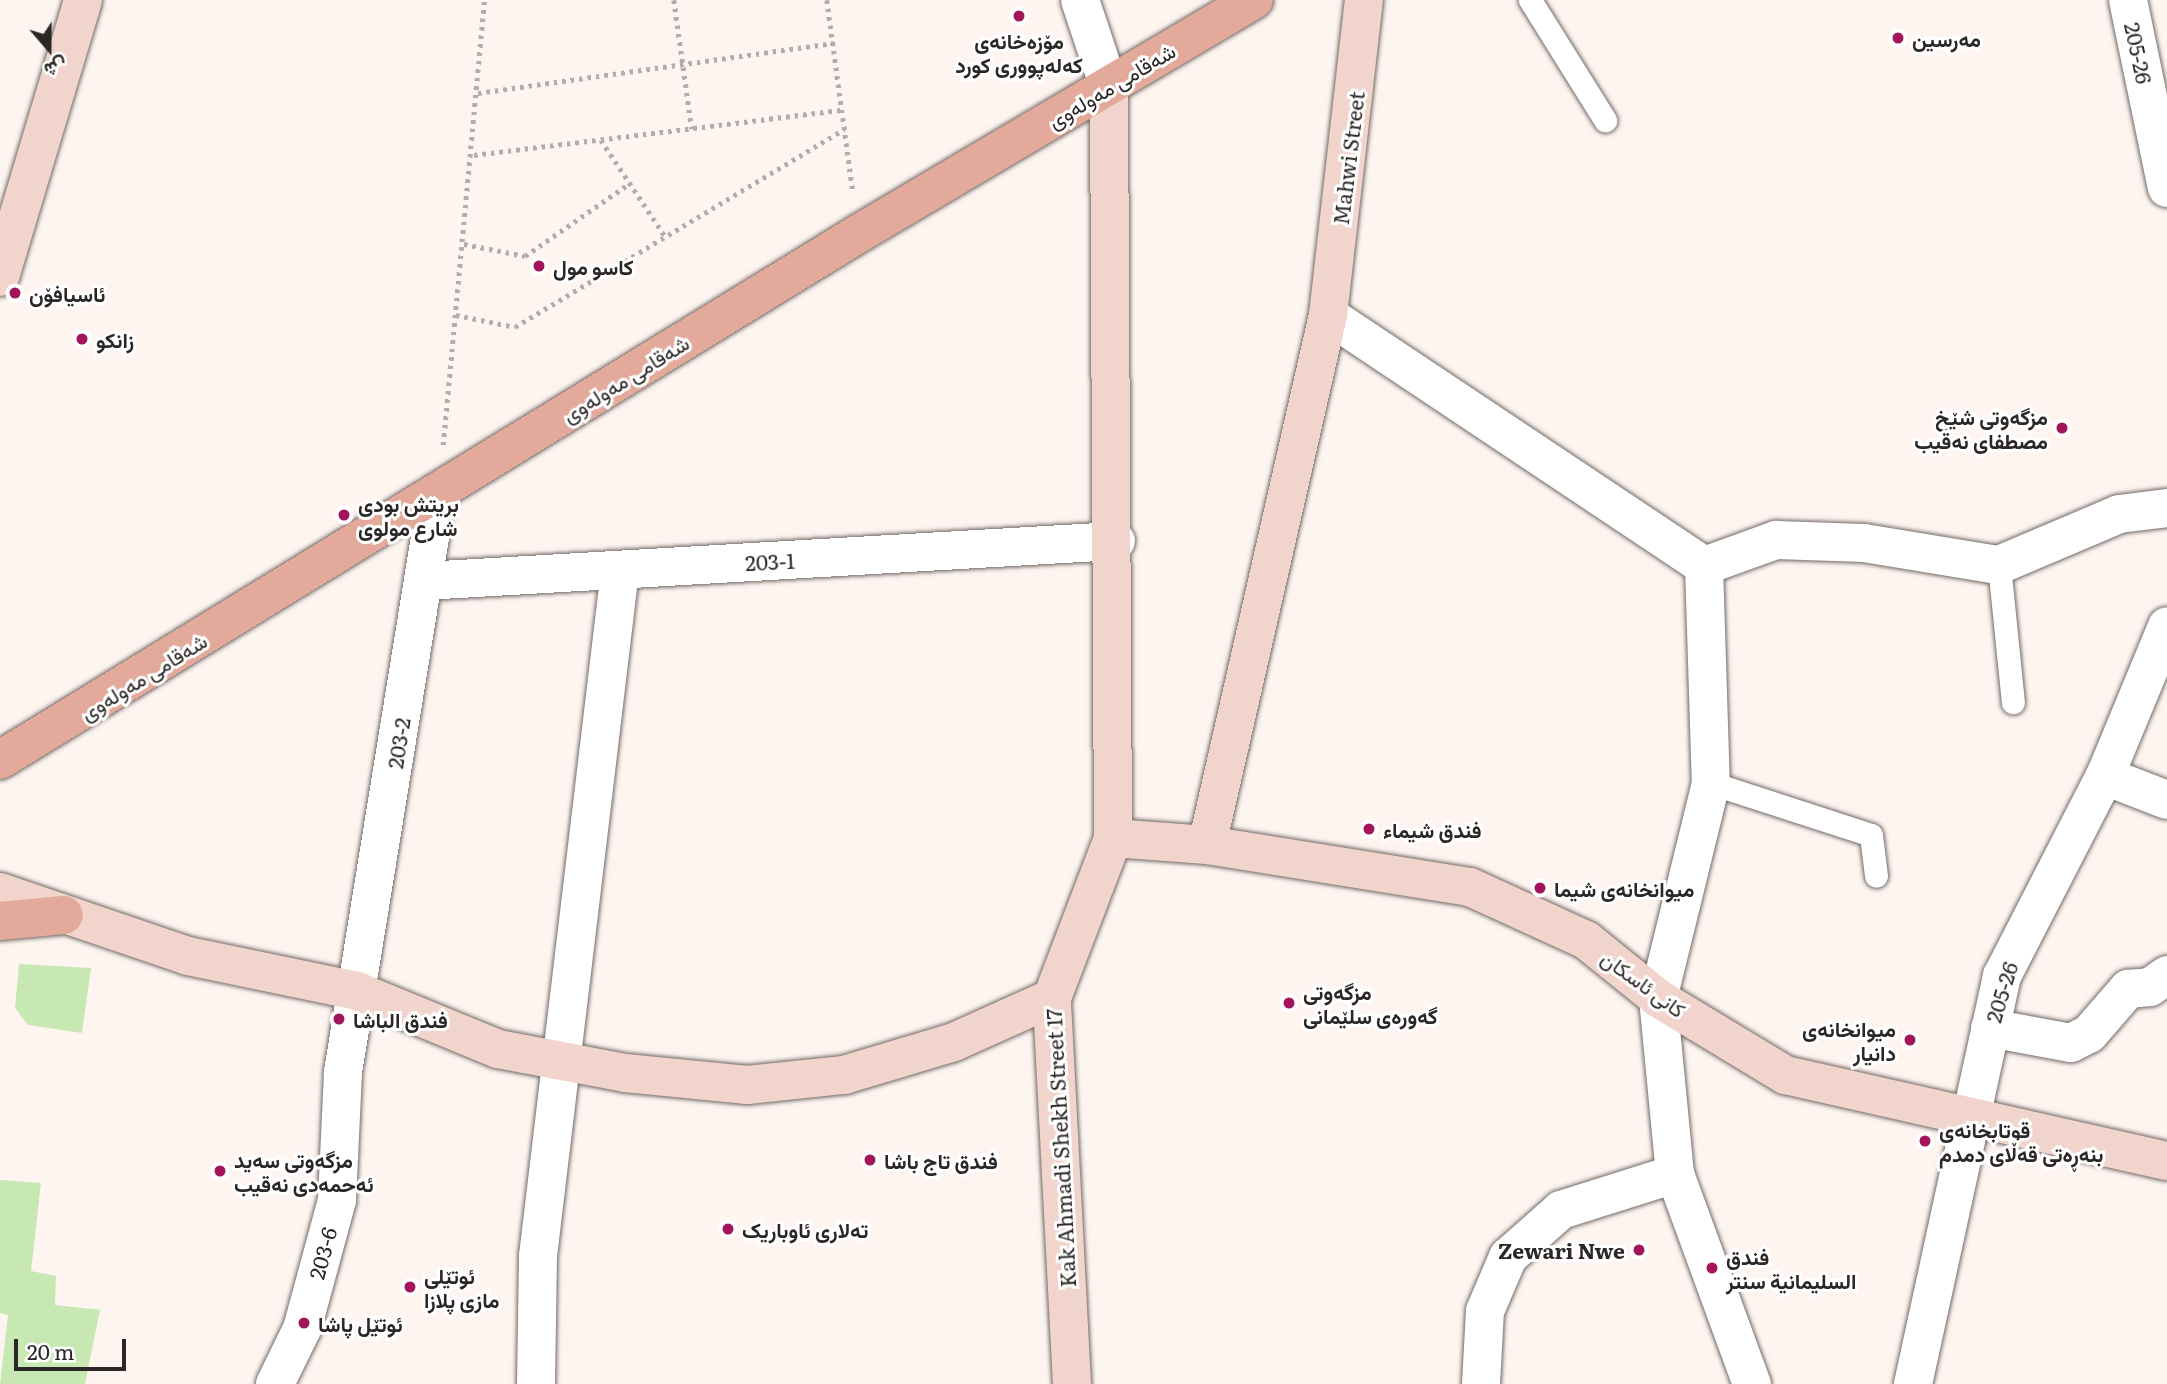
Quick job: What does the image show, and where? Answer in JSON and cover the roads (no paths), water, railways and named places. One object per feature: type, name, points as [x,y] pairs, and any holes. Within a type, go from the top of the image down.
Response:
[{"type":"main road","points":[[0,277],[8,219],[83,0]]},
{"type":"main road","name":"شەقامی مەولەوی","points":[[0,760],[35,743],[859,234],[1254,0]]},
{"type":"main road","name":"Mahwi Street","points":[[1207,845],[1328,315],[1364,0]]},
{"type":"main road","points":[[1109,87],[1116,541],[1113,838]]},
{"type":"main road","points":[[0,773],[35,743]]},
{"type":"main road","name":"کانی ئاسکان","points":[[1113,838],[1207,845],[1470,887],[1586,940],[1658,998],[1785,1075],[2167,1161]]},
{"type":"main road","name":"Kak Ahmadi Shekh Street 17","points":[[1072,1384],[1052,998],[1113,838]]},
{"type":"main road","points":[[0,892],[188,956],[357,991],[498,1049],[561,1063],[747,1085],[844,1075],[954,1042],[1052,998]]},
{"type":"main road","points":[[0,921],[64,915]]},
{"type":"street","points":[[1080,0],[1109,87]]},
{"type":"street","name":"205-26","points":[[2128,0],[2167,188]]},
{"type":"street","points":[[1328,315],[1704,566]]},
{"type":"street","name":"203-2","points":[[357,991],[437,494]]},
{"type":"street","points":[[1704,566],[1776,540],[1864,543],[1999,565],[2119,514],[2167,508]]},
{"type":"street","name":"203-1","points":[[424,581],[1116,541]]},
{"type":"street","points":[[1704,566],[1711,783],[1658,998],[1675,1174],[1752,1384]]},
{"type":"street","points":[[536,1384],[538,1256],[620,570]]},
{"type":"street","name":"205-26","points":[[1913,1384],[1968,1117],[2002,976],[2105,776],[2167,626]]},
{"type":"street","points":[[2105,776],[2167,800]]},
{"type":"street","points":[[1990,1028],[2071,1043],[2089,1034],[2128,989],[2150,987],[2167,975]]},
{"type":"street","name":"203-6","points":[[275,1384],[302,1329],[337,1200],[344,1072],[357,991]]},
{"type":"street","points":[[1481,1384],[1485,1311],[1508,1258],[1561,1210],[1675,1174]]},
{"type":"lane","points":[[1530,0],[1605,120]]},
{"type":"lane","points":[[1999,565],[2013,702]]},
{"type":"lane","points":[[1711,783],[1871,835],[1876,876]]},
{"type":"place","name":"مۆزەخانەی کەلەپووری کورد","points":[[1019,16]]},
{"type":"place","name":"مەرسین","points":[[1898,38]]},
{"type":"place","name":"كاسو مول","points":[[539,266]]},
{"type":"place","name":"ئاسیافۆن","points":[[15,293]]},
{"type":"place","name":"زانكو","points":[[82,339]]},
{"type":"place","name":"مزگە‌وتی شێخ مصطفای نە‌قیب","points":[[2062,428]]},
{"type":"place","name":"بريتش بودى شارع مولوى","points":[[344,515]]},
{"type":"place","name":"فندق شيماء","points":[[1369,829]]},
{"type":"place","name":"میوانخانەی شیما","points":[[1540,888]]},
{"type":"place","name":"مزگەوتی گەورەی سلێمانی","points":[[1289,1003]]},
{"type":"place","name":"فندق الباشا","points":[[339,1019]]},
{"type":"place","name":"میوانخانەی دانیار","points":[[1910,1040]]},
{"type":"place","name":"قوتابخانەی بنەڕەتی قەڵای دمدم","points":[[1925,1141]]},
{"type":"place","name":"فندق تاج باشا","points":[[870,1160]]},
{"type":"place","name":"مزگەوتی سەید ئەحمەدی نەقیب","points":[[220,1171]]},
{"type":"place","name":"تەلاری ئاوباریک","points":[[728,1229]]},
{"type":"place","name":"Zewari Nwe","points":[[1639,1250]]},
{"type":"place","name":"فندق السليمانية سنتر","points":[[1712,1268]]},
{"type":"place","name":"ئوتێلی مازی پلازا","points":[[410,1287]]},
{"type":"place","name":"ئوتێل پاشا","points":[[304,1323]]}]
